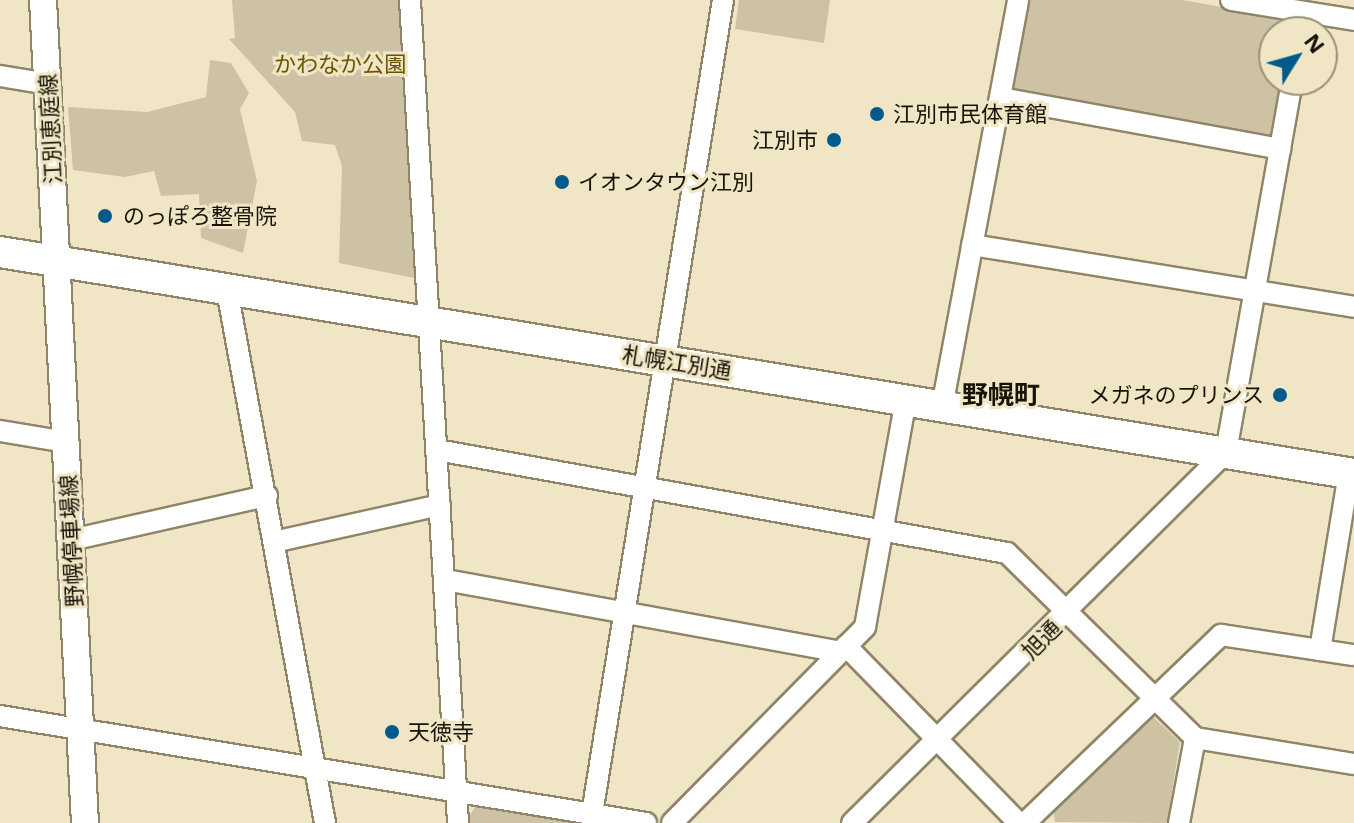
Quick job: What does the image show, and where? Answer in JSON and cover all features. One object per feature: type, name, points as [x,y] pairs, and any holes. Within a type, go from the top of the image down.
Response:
[{"type":"highway","name":"札幌江別通","points":[[0,252],[56,258],[227,290],[1351,474]]},
{"type":"main road","name":"江別恵庭線","points":[[43,0],[56,258]]},
{"type":"main road","name":"野幌停車場線","points":[[56,258],[85,823]]},
{"type":"street","points":[[410,0],[458,823]]},
{"type":"street","points":[[592,814],[723,0]]},
{"type":"street","points":[[942,407],[1018,0]]},
{"type":"street","points":[[1231,0],[1283,16]]},
{"type":"street","points":[[1326,8],[1354,20]]},
{"type":"street","points":[[0,76],[48,84]]},
{"type":"street","points":[[1226,452],[1289,96]]},
{"type":"street","points":[[1000,98],[1280,149]]},
{"type":"street","points":[[972,245],[1354,307]]},
{"type":"street","points":[[227,290],[278,541],[325,823]]},
{"type":"street","points":[[672,823],[865,627],[906,400]]},
{"type":"street","points":[[0,431],[66,442]]},
{"type":"street","points":[[437,450],[643,491],[1007,553],[1195,738],[1354,764]]},
{"type":"street","name":"旭通","points":[[852,823],[1226,452]]},
{"type":"street","points":[[1320,650],[1351,474]]},
{"type":"street","points":[[71,540],[267,496]]},
{"type":"street","points":[[278,541],[440,505]]},
{"type":"street","points":[[445,580],[843,649],[1022,823],[1221,635],[1354,655]]},
{"type":"street","points":[[0,716],[646,823]]},
{"type":"street","points":[[1179,823],[1195,738]]},
{"type":"green space","name":"かわなか公園","points":[[232,0],[404,0],[419,279],[339,263],[342,166],[335,145],[302,141],[295,112],[229,39],[235,38]]},
{"type":"green space","points":[[739,0],[830,0],[824,43],[735,29]]},
{"type":"green space","points":[[1026,0],[1182,0],[1273,16],[1258,16],[1258,96],[1277,96],[1269,140],[1010,94]]},
{"type":"green space","points":[[210,60],[231,63],[249,93],[240,109],[257,181],[243,253],[201,238],[199,194],[161,196],[154,171],[125,177],[73,170],[68,107],[147,112],[206,97]]},
{"type":"green space","points":[[1151,715],[1180,742],[1167,823],[1055,822],[1053,807]]},
{"type":"green space","points":[[477,804],[579,823],[465,823]]},
{"type":"place","name":"江別市民体育館","points":[[877,114]]},
{"type":"place","name":"江別市","points":[[834,140]]},
{"type":"place","name":"イオンタウン江別","points":[[562,182]]},
{"type":"place","name":"のっぽろ整骨院","points":[[105,216]]},
{"type":"place","name":"メガネのプリンス","points":[[1280,395]]},
{"type":"place","name":"天徳寺","points":[[392,732]]},
{"type":"district","name":"野幌町","points":[[1001,395]]}]
